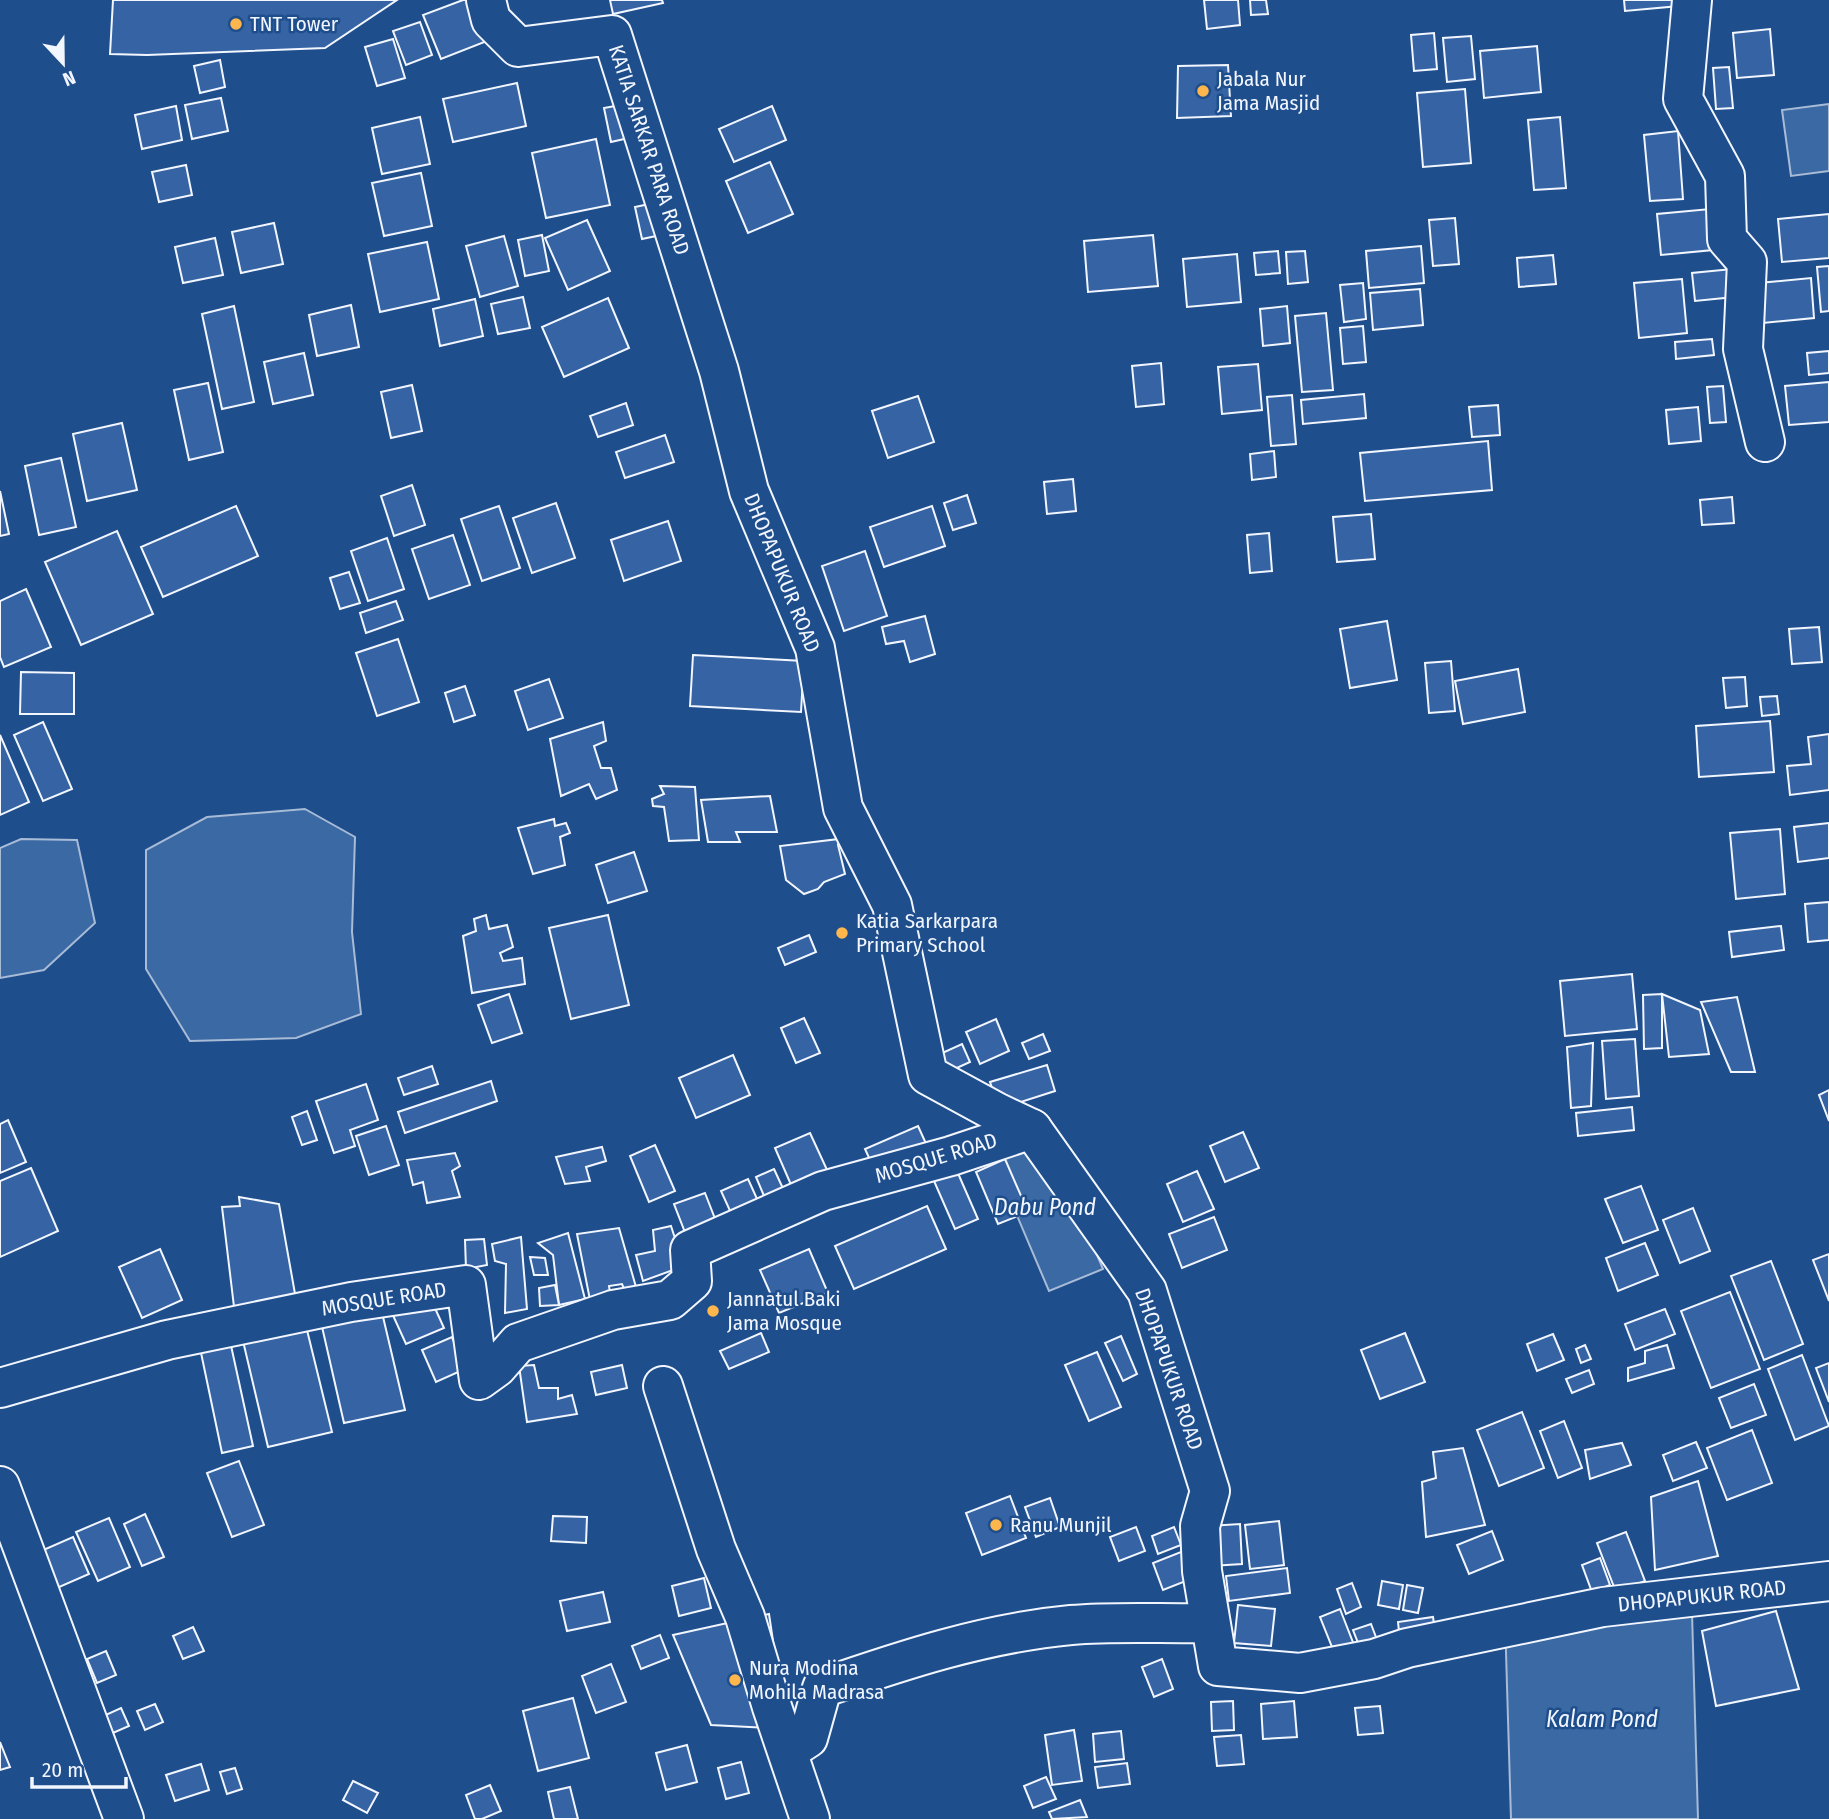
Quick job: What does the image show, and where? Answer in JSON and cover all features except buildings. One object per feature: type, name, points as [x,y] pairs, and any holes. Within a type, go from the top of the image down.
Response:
[{"type":"street","name":"KATIA SARKAR PARA ROAD","points":[[486,0],[491,20],[518,47],[612,35],[719,371]]},
{"type":"street","points":[[1692,0],[1684,99],[1725,176],[1727,239],[1747,262],[1743,349],[1765,442]]},
{"type":"street","name":"DHOPAPUKUR ROAD","points":[[719,371],[749,491],[815,648],[843,808],[892,905],[928,1075],[1032,1129],[1147,1291],[1210,1491],[1200,1526],[1202,1571],[1218,1665],[1300,1673],[1603,1607],[1829,1581]]},
{"type":"street","name":"MOSQUE ROAD","points":[[0,1388],[167,1340],[351,1303],[466,1285],[479,1380],[497,1367],[518,1343],[613,1310],[670,1300],[692,1281],[690,1250],[823,1191],[951,1156],[1032,1129]]},
{"type":"street","points":[[663,1386],[716,1549],[746,1616],[772,1707],[810,1819]]},
{"type":"street","points":[[0,1486],[124,1819]]},
{"type":"street","points":[[788,1751],[808,1738],[822,1688],[920,1654],[985,1639],[1072,1625],[1210,1623]]},
{"type":"water","points":[[1829,104],[1829,171],[1791,176],[1782,110]]},
{"type":"water","points":[[305,809],[355,837],[352,932],[361,1014],[296,1038],[190,1041],[146,969],[146,850],[207,817]]},
{"type":"water","points":[[21,839],[77,840],[95,923],[44,970],[0,978],[0,848]]},
{"type":"water","name":"Dabu Pond","points":[[1041,1122],[1103,1269],[1049,1291],[987,1145]]},
{"type":"water","name":"Kalam Pond","points":[[1692,1613],[1698,1819],[1511,1819],[1505,1619]]},
{"type":"place","name":"TNT Tower","points":[[236,24]]},
{"type":"place","name":"Jabala Nur Jama Masjid","points":[[1203,91]]},
{"type":"place","name":"Katia Sarkarpara Primary School","points":[[842,933]]},
{"type":"place","name":"Jannatul Baki Jama Mosque","points":[[713,1311]]},
{"type":"place","name":"Ranu Munjil","points":[[996,1525]]},
{"type":"place","name":"Nura Modina Mohila Madrasa","points":[[735,1680]]}]
